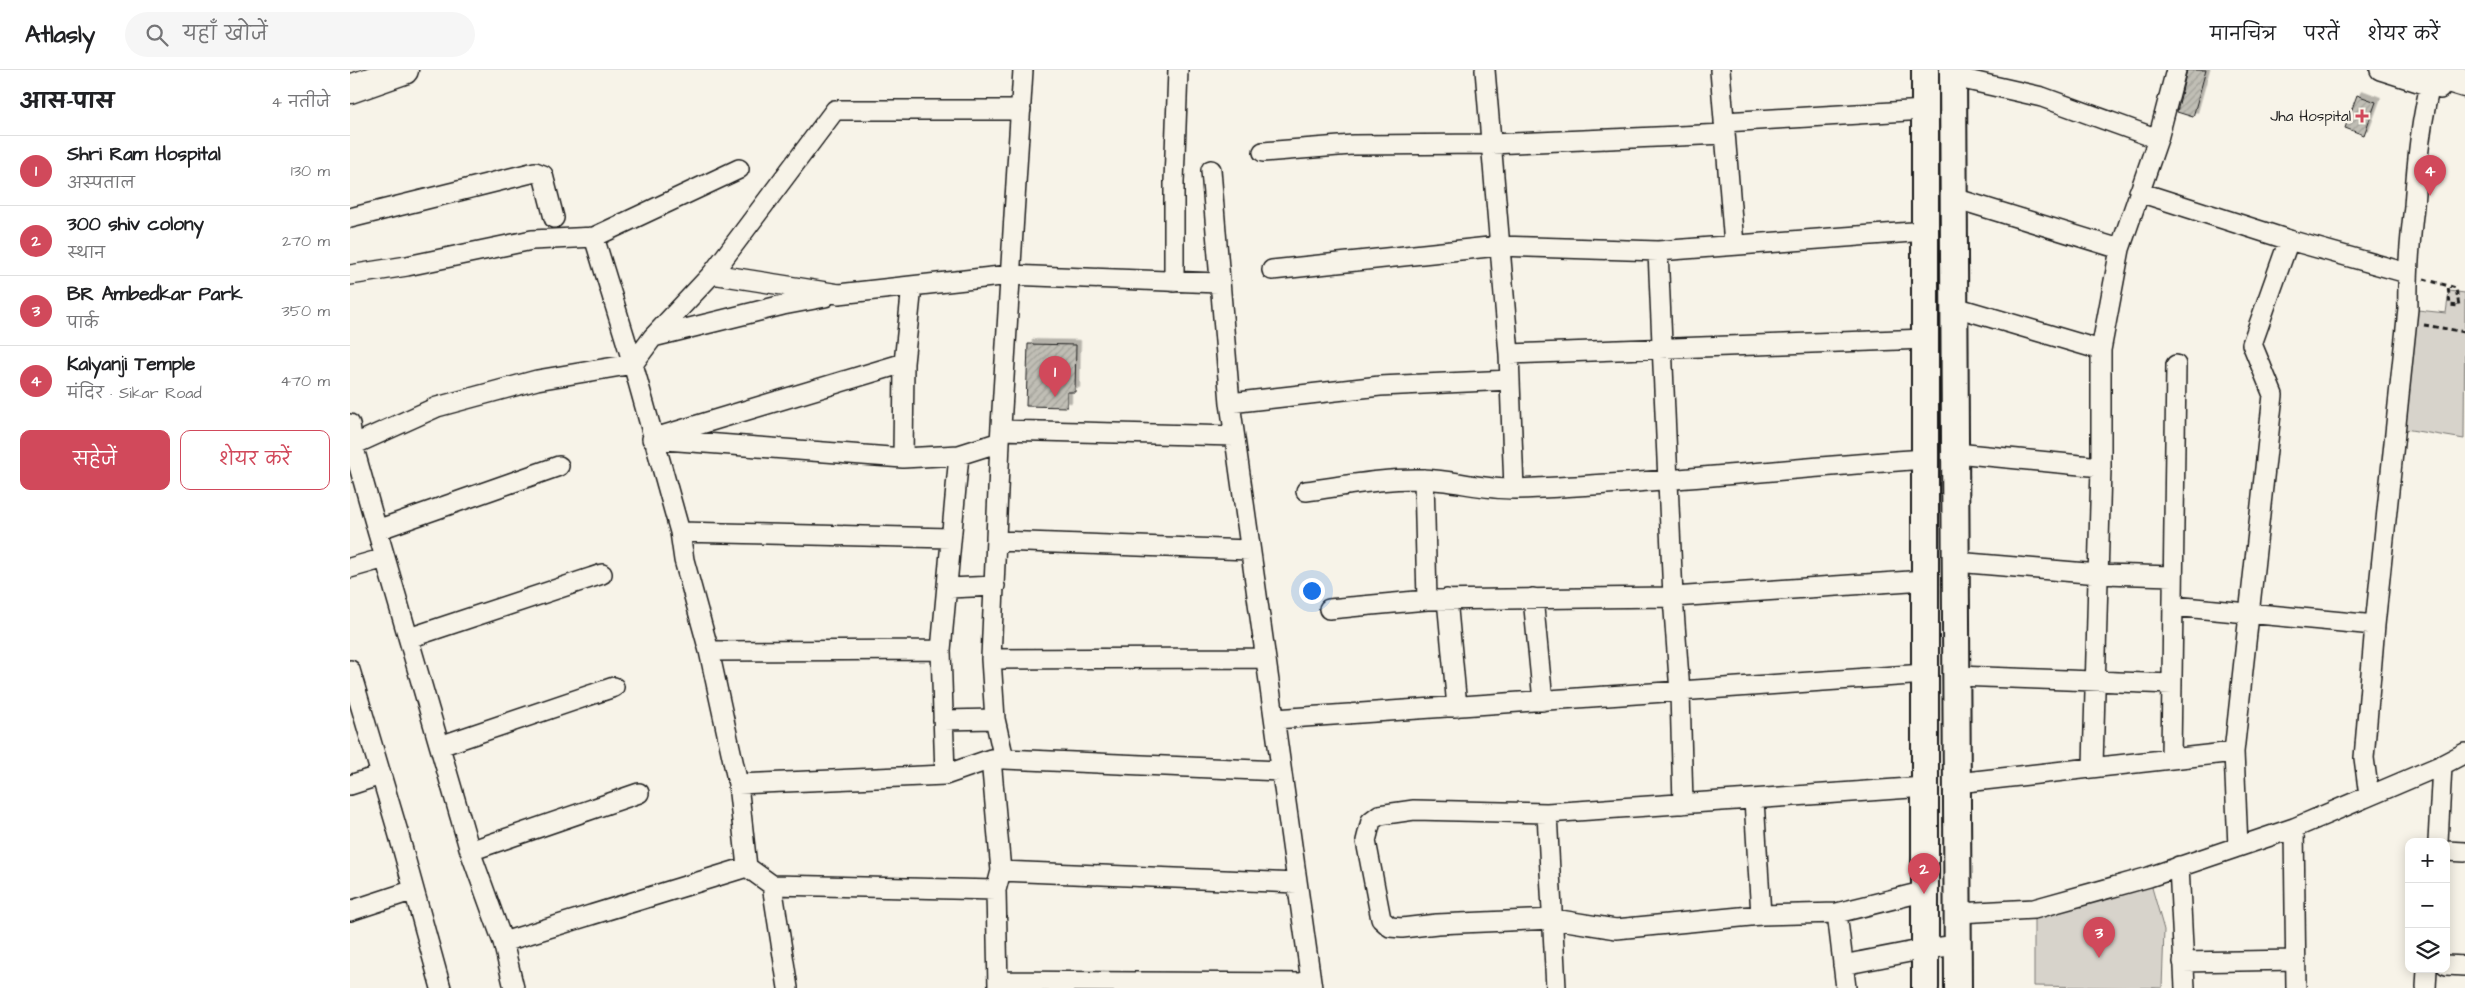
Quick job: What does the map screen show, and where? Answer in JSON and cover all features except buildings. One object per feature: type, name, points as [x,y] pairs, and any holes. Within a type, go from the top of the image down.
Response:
[{"type":"main road","points":[[350,89],[404,70]]},
{"type":"main road","points":[[2429,77],[2465,83]]},
{"type":"street","points":[[1023,70],[1001,436],[991,659],[998,759],[1001,871],[996,890],[998,984],[1312,986],[1280,771],[1275,719],[1230,404],[1218,283],[1211,170]]},
{"type":"street","points":[[1174,282],[1174,182],[1178,70]]},
{"type":"street","points":[[1485,70],[1492,144],[1498,246],[1509,354],[1514,489]]},
{"type":"street","points":[[1720,70],[1734,245]]},
{"type":"street","points":[[1925,70],[1925,988]]},
{"type":"street","points":[[2094,766],[2101,467],[2101,350],[2120,249],[2158,139],[2176,70]]},
{"type":"street","points":[[2380,70],[2429,77],[2465,96]]},
{"type":"street","points":[[1958,988],[1954,73],[2042,97],[2158,139]]},
{"type":"street","points":[[2369,796],[2364,758],[2375,625],[2406,323],[2407,273],[2429,77]]},
{"type":"street","points":[[352,445],[437,407],[537,380],[633,364],[653,337],[712,274],[835,110],[1021,110]]},
{"type":"street","points":[[1263,152],[1353,145],[1492,144],[1724,128],[1925,110]]},
{"type":"street","points":[[350,275],[407,266],[532,240],[594,237],[739,169]]},
{"type":"street","points":[[350,218],[535,172],[543,175],[554,218]]},
{"type":"street","points":[[2139,192],[2289,240],[2407,273]]},
{"type":"street","points":[[1954,198],[2120,249]]},
{"type":"street","points":[[1272,270],[1498,246],[1658,251],[1912,232],[1925,225],[1954,224]]},
{"type":"street","points":[[594,237],[633,364],[652,439],[680,532],[684,560],[709,651],[738,784],[747,867],[772,886],[996,890]]},
{"type":"street","points":[[2238,847],[2234,752],[2273,396],[2252,344],[2289,240]]},
{"type":"street","points":[[1658,251],[1670,480],[1673,597],[1680,692],[1683,804]]},
{"type":"street","points":[[712,274],[839,294]]},
{"type":"street","points":[[653,337],[783,305],[839,294],[1010,275],[1218,283]]},
{"type":"street","points":[[903,458],[904,362],[912,286]]},
{"type":"street","points":[[1955,307],[2101,350]]},
{"type":"street","points":[[1509,354],[1925,339]]},
{"type":"street","points":[[652,439],[904,362]]},
{"type":"street","points":[[2172,758],[2176,365]]},
{"type":"street","points":[[1230,404],[1380,386],[1510,380]]},
{"type":"street","points":[[350,424],[352,445],[470,851],[503,942],[514,988]]},
{"type":"street","points":[[652,439],[903,458],[959,455],[1001,436],[1234,436]]},
{"type":"street","points":[[1306,491],[1394,479],[1424,479],[1514,489],[1670,480],[1956,453],[2101,467]]},
{"type":"street","points":[[944,775],[941,650],[949,588],[950,538],[959,455]]},
{"type":"street","points":[[377,530],[559,466]]},
{"type":"street","points":[[1424,479],[1427,600]]},
{"type":"street","points":[[680,532],[950,538]]},
{"type":"street","points":[[996,541],[1250,550]]},
{"type":"street","points":[[350,568],[385,558]]},
{"type":"street","points":[[1956,562],[2099,574],[2173,576]]},
{"type":"street","points":[[409,638],[602,574]]},
{"type":"street","points":[[1329,609],[1447,599],[1673,597],[1925,580]]},
{"type":"street","points":[[949,588],[994,586]]},
{"type":"street","points":[[1533,598],[1543,701]]},
{"type":"street","points":[[1447,599],[1457,707]]},
{"type":"street","points":[[2173,606],[2375,625]]},
{"type":"street","points":[[709,651],[941,650]]},
{"type":"street","points":[[991,659],[1265,658]]},
{"type":"street","points":[[1275,719],[1925,674],[2172,684]]},
{"type":"street","points":[[352,681],[381,775],[441,988]]},
{"type":"street","points":[[440,746],[614,687]]},
{"type":"street","points":[[943,720],[995,719]]},
{"type":"street","points":[[1957,783],[2094,766],[2234,752]]},
{"type":"street","points":[[1958,913],[2034,909],[2179,866],[2294,828],[2442,765],[2465,753]]},
{"type":"street","points":[[738,784],[944,775],[998,759],[1280,771]]},
{"type":"street","points":[[2438,838],[2442,765]]},
{"type":"street","points":[[350,785],[381,775]]},
{"type":"street","points":[[1925,787],[1547,813],[1414,810],[1379,815],[1371,821],[1366,841],[1380,919],[1390,927],[1402,928],[1437,924],[1554,919],[1616,929],[1761,915],[1837,913],[1926,891]]},
{"type":"street","points":[[470,851],[638,793]]},
{"type":"street","points":[[1754,800],[1761,915]]},
{"type":"street","points":[[1547,813],[1554,919],[1556,988]]},
{"type":"street","points":[[2294,828],[2296,988]]},
{"type":"street","points":[[2450,851],[2465,852]]},
{"type":"street","points":[[2179,866],[2185,988]]},
{"type":"street","points":[[503,942],[747,867]]},
{"type":"street","points":[[1001,871],[1297,883]]},
{"type":"street","points":[[772,886],[788,988]]},
{"type":"street","points":[[350,911],[414,890]]},
{"type":"street","points":[[1837,913],[1846,988]]},
{"type":"street","points":[[1843,965],[1925,949],[1958,946]]},
{"type":"street","points":[[2183,962],[2295,960]]},
{"type":"street","points":[[2450,965],[2465,966]]},
{"type":"street","points":[[2426,988],[2427,973]]},
{"type":"path","points":[[2407,273],[2456,288],[2460,306],[2450,305],[2448,287]]},
{"type":"path","points":[[2406,323],[2465,332]]},
{"type":"shaded area","points":[[2449,291],[2465,293],[2464,439],[2399,428],[2408,309],[2446,313]]},
{"type":"shaded area","points":[[2149,877],[2164,930],[2162,988],[2034,986],[2034,909]]},
{"type":"place","name":"Jha Hospital","points":[[2362,116]]},
{"type":"place","name":"Kalyanji Temple","points":[[2430,196]]},
{"type":"place","name":"Shri Ram Hospital","points":[[1055,397]]},
{"type":"place","name":"300 shiv colony","points":[[1924,894]]},
{"type":"place","name":"BR Ambedkar Park","points":[[2099,958]]}]
